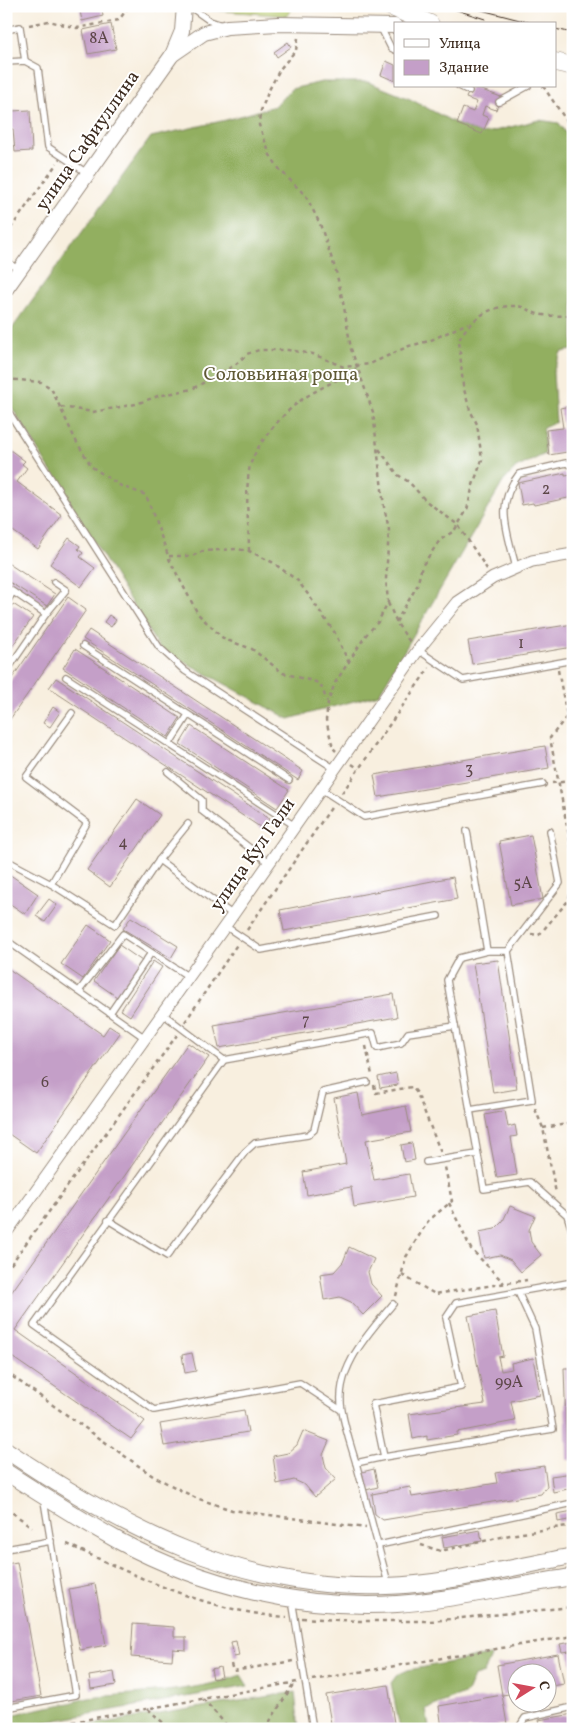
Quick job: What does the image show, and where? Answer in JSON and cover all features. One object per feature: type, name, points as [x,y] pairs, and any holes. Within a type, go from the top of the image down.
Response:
[{"type":"main road","points":[[390,6],[426,22]]},
{"type":"main road","points":[[6,1450],[54,1482],[125,1523],[229,1567],[322,1584],[389,1586],[431,1582],[573,1556]]},
{"type":"main road","points":[[6,1472],[120,1542],[184,1571],[243,1589],[292,1599],[349,1605],[398,1604],[573,1577]]},
{"type":"street","name":"улица Сафиуллина","points":[[6,289],[172,54],[182,31],[184,6]]},
{"type":"street","points":[[172,54],[204,33],[227,27],[278,24],[394,26]]},
{"type":"street","name":"улица Кул Гали","points":[[6,1233],[233,915],[418,650],[457,602],[493,578],[532,561],[573,554]]},
{"type":"lane","points":[[189,6],[210,21],[227,27]]},
{"type":"lane","points":[[380,26],[391,48],[394,50]]},
{"type":"lane","points":[[6,30],[20,28],[25,61]]},
{"type":"lane","points":[[6,62],[25,61],[38,68],[48,147],[88,174]]},
{"type":"lane","points":[[463,88],[469,91]]},
{"type":"lane","points":[[499,102],[505,101],[525,88]]},
{"type":"lane","points":[[6,260],[20,271]]},
{"type":"lane","points":[[6,408],[159,648],[185,671],[335,769]]},
{"type":"lane","points":[[516,568],[503,510],[508,487],[519,474],[566,463],[573,466]]},
{"type":"lane","points":[[6,672],[46,614],[66,590],[54,582]]},
{"type":"lane","points":[[6,587],[46,614]]},
{"type":"lane","points":[[6,603],[14,592]]},
{"type":"lane","points":[[82,646],[289,780]]},
{"type":"lane","points":[[418,650],[463,680],[573,660]]},
{"type":"lane","points":[[66,677],[295,826]]},
{"type":"lane","points":[[51,884],[88,823],[26,777],[72,713]]},
{"type":"lane","points":[[170,743],[188,715]]},
{"type":"lane","points":[[168,772],[202,800],[202,811],[269,863]]},
{"type":"lane","points":[[321,789],[364,817],[543,784]]},
{"type":"lane","points":[[6,860],[51,884],[115,925],[159,860],[188,824]]},
{"type":"lane","points":[[467,831],[487,951]]},
{"type":"lane","points":[[470,1110],[532,1100],[508,951],[560,883],[550,831]]},
{"type":"lane","points":[[159,860],[233,915]]},
{"type":"lane","points":[[225,926],[261,950],[438,916]]},
{"type":"lane","points":[[79,991],[123,934],[189,977]]},
{"type":"lane","points":[[6,940],[146,1038]]},
{"type":"lane","points":[[508,951],[487,951],[459,958],[447,980],[484,1189],[530,1182],[567,1215],[573,1234]]},
{"type":"lane","points":[[110,1013],[151,953]]},
{"type":"lane","points":[[163,1014],[224,1060]]},
{"type":"lane","points":[[341,1410],[300,1383],[154,1410],[34,1325],[224,1060],[373,1033],[377,1048],[401,1043],[408,1033],[454,1026]]},
{"type":"lane","points":[[108,1220],[168,1256],[255,1143],[269,1139],[308,1135],[314,1130],[323,1092],[367,1082]]},
{"type":"lane","points":[[426,1162],[478,1154]]},
{"type":"lane","points":[[384,1457],[372,1404],[461,1387],[446,1318],[456,1303],[573,1282]]},
{"type":"lane","points":[[356,1463],[553,1429],[535,1329],[518,1292]]},
{"type":"lane","points":[[389,1586],[341,1410],[343,1379],[357,1349],[392,1304]]},
{"type":"lane","points":[[6,1708],[76,1695],[43,1496]]},
{"type":"lane","points":[[379,1545],[573,1503]]},
{"type":"lane","points":[[6,1549],[51,1541]]},
{"type":"lane","points":[[292,1599],[313,1729]]},
{"type":"lane","points":[[518,1729],[525,1718],[573,1707]]},
{"type":"path","points":[[20,28],[49,21],[77,28],[119,20],[129,6]]},
{"type":"path","points":[[147,6],[159,12],[175,6]]},
{"type":"path","points":[[300,31],[296,50],[280,69],[269,90],[260,113],[259,125],[270,155],[280,170],[306,196],[320,224],[340,286],[351,350],[373,412],[388,529],[386,579],[388,602],[396,622],[406,638],[418,650]]},
{"type":"path","points":[[544,88],[570,126],[573,135]]},
{"type":"path","points":[[6,235],[61,157]]},
{"type":"path","points":[[61,407],[93,412],[192,390],[235,365],[247,354],[259,350],[288,350],[313,354],[344,367],[357,367],[370,364],[470,322],[493,309],[517,306],[538,314],[573,316]]},
{"type":"path","points":[[396,622],[418,586],[422,566],[440,540],[454,531],[467,510],[482,460],[482,447],[477,424],[470,410],[463,386],[459,354],[459,340],[470,322]]},
{"type":"path","points":[[249,551],[249,468],[260,447],[278,419],[316,390],[336,383],[357,367]]},
{"type":"path","points":[[6,380],[41,382],[51,388],[76,441],[92,467],[121,486],[146,495],[168,556],[198,614],[224,639],[252,649],[283,672],[316,682],[321,686],[328,702]]},
{"type":"path","points":[[376,443],[382,456],[398,475],[410,482],[426,501],[458,524],[493,578]]},
{"type":"path","points":[[168,556],[192,556],[203,551],[237,549],[249,551],[272,562],[298,581],[335,634],[349,663]]},
{"type":"path","points":[[343,757],[333,748],[330,739],[326,720],[328,702],[336,683],[366,635],[384,614],[388,602]]},
{"type":"path","points":[[6,1270],[181,1028],[337,799],[434,661]]},
{"type":"path","points":[[557,663],[567,716],[550,738],[573,857]]},
{"type":"path","points":[[543,784],[573,781]]},
{"type":"path","points":[[522,933],[539,934],[567,902],[573,887]]},
{"type":"path","points":[[365,1034],[367,1054],[376,1093],[412,1087],[417,1093],[444,1159],[452,1201],[428,1221],[406,1258],[392,1304]]},
{"type":"path","points":[[532,1100],[543,1128],[554,1176],[558,1206]]},
{"type":"path","points":[[543,1128],[573,1123]]},
{"type":"path","points":[[449,1203],[471,1249],[505,1283]]},
{"type":"path","points":[[402,1275],[435,1294],[534,1279]]},
{"type":"path","points":[[6,1372],[153,1476],[196,1498],[232,1510],[374,1529]]},
{"type":"path","points":[[6,1508],[32,1527]]},
{"type":"path","points":[[406,1540],[441,1551],[510,1535],[573,1525]]},
{"type":"path","points":[[231,1664],[233,1671],[302,1660]]},
{"type":"path","points":[[265,1729],[294,1683]]},
{"type":"path","points":[[203,1699],[230,1729]]},
{"type":"path","points":[[148,1709],[170,1729]]},
{"type":"green space","points":[[207,6],[293,6],[288,16],[212,10]]},
{"type":"green space","name":"Соловьиная роща","points":[[322,82],[368,82],[410,99],[457,124],[482,134],[539,120],[559,123],[573,144],[573,350],[561,352],[553,372],[556,422],[543,428],[545,454],[516,468],[503,482],[379,694],[289,719],[159,648],[6,398],[6,337],[151,137],[226,120],[275,106],[291,89]]},
{"type":"green space","points":[[489,1655],[491,1657],[484,1673],[474,1676],[467,1693],[426,1709],[429,1727],[400,1729],[391,1683],[397,1675],[408,1670]]},
{"type":"green space","points":[[241,1675],[248,1686],[6,1729],[6,1717],[81,1699],[185,1689]]},
{"type":"green space","points":[[295,1692],[299,1729],[66,1729]]},
{"type":"building","points":[[79,6],[101,6],[103,16],[82,21]]},
{"type":"building","points":[[111,24],[116,49],[88,54],[83,30]]},
{"type":"building","points":[[288,42],[291,47],[277,57],[274,52]]},
{"type":"building","points":[[386,61],[394,65],[394,81],[381,75]]},
{"type":"building","points":[[6,72],[9,72],[12,111],[30,110],[32,151],[15,152],[13,129],[6,129]]},
{"type":"building","points":[[470,88],[476,88],[501,97],[496,110],[485,106],[482,115],[489,118],[482,134],[457,124],[463,108],[473,112],[477,102],[466,98]]},
{"type":"building","points":[[573,387],[573,451],[549,455],[546,430],[563,428],[560,408],[570,406],[567,388]]},
{"type":"building","points":[[6,447],[25,461],[22,464],[27,468],[17,482],[62,515],[38,549],[6,526]]},
{"type":"building","points":[[565,473],[565,475],[573,474],[573,497],[534,505],[533,503],[522,505],[518,483]]},
{"type":"building","points":[[69,538],[80,546],[78,549],[83,553],[80,557],[95,568],[81,587],[50,564]]},
{"type":"building","points":[[6,562],[55,594],[47,606],[6,580]]},
{"type":"building","points":[[68,597],[86,610],[6,725],[6,687]]},
{"type":"building","points":[[13,604],[33,617],[6,655],[6,614]]},
{"type":"building","points":[[109,615],[116,620],[111,627],[104,622]]},
{"type":"building","points":[[573,624],[573,647],[472,664],[468,641]]},
{"type":"building","points":[[89,630],[303,771],[298,780],[83,639]]},
{"type":"building","points":[[75,649],[180,718],[168,737],[63,668]]},
{"type":"building","points":[[56,678],[270,819],[263,829],[49,688]]},
{"type":"building","points":[[53,707],[60,712],[50,727],[43,723]]},
{"type":"building","points":[[191,726],[289,790],[277,808],[180,744]]},
{"type":"building","points":[[545,746],[549,768],[378,797],[374,775]]},
{"type":"building","points":[[137,799],[160,815],[110,887],[87,870]]},
{"type":"building","points":[[531,835],[543,899],[511,905],[499,841]]},
{"type":"building","points":[[6,872],[38,894],[25,914],[6,901]]},
{"type":"building","points":[[453,877],[457,899],[284,931],[280,910]]},
{"type":"building","points":[[49,899],[57,905],[45,922],[36,916]]},
{"type":"building","points":[[131,917],[178,946],[171,958],[123,929]]},
{"type":"building","points":[[88,925],[110,940],[83,979],[61,964]]},
{"type":"building","points":[[119,945],[142,961],[117,997],[94,981]]},
{"type":"building","points":[[498,960],[517,1089],[493,1093],[473,963]]},
{"type":"building","points":[[153,961],[162,967],[130,1016],[121,1010]]},
{"type":"building","points":[[6,967],[103,1035],[109,1026],[120,1033],[36,1153],[6,1132]]},
{"type":"building","points":[[393,994],[397,1017],[219,1048],[214,1025]]},
{"type":"building","points":[[188,1043],[209,1057],[15,1330],[145,1421],[131,1439],[6,1353],[6,1300]]},
{"type":"building","points":[[396,1073],[398,1085],[380,1088],[378,1077]]},
{"type":"building","points":[[358,1093],[362,1115],[406,1106],[411,1132],[366,1140],[374,1180],[409,1174],[413,1197],[354,1207],[351,1187],[307,1195],[303,1172],[346,1164],[334,1098]]},
{"type":"building","points":[[505,1111],[508,1127],[515,1125],[517,1136],[511,1137],[517,1175],[497,1178],[485,1115]]},
{"type":"building","points":[[412,1143],[415,1160],[404,1162],[401,1145]]},
{"type":"building","points":[[510,1206],[535,1216],[529,1230],[531,1242],[541,1255],[521,1272],[511,1260],[500,1255],[484,1258],[479,1232],[495,1229],[503,1221]]},
{"type":"building","points":[[349,1247],[374,1259],[368,1272],[371,1284],[382,1296],[363,1315],[351,1302],[340,1297],[324,1300],[320,1274],[334,1272],[343,1262]]},
{"type":"building","points":[[495,1311],[503,1356],[498,1357],[501,1371],[512,1369],[511,1363],[533,1358],[540,1395],[511,1401],[515,1421],[457,1432],[457,1435],[427,1440],[427,1436],[413,1439],[409,1414],[485,1404],[468,1316]]},
{"type":"building","points":[[192,1353],[196,1371],[185,1373],[182,1355]]},
{"type":"building","points":[[564,1368],[573,1368],[573,1460],[567,1460]]},
{"type":"building","points":[[244,1410],[248,1432],[164,1446],[160,1424]]},
{"type":"building","points":[[303,1431],[329,1441],[323,1455],[326,1468],[336,1479],[315,1497],[305,1485],[294,1480],[277,1484],[273,1456],[288,1453],[297,1445]]},
{"type":"building","points":[[544,1466],[547,1486],[541,1494],[383,1520],[375,1514],[372,1494],[410,1487],[412,1497],[497,1483],[495,1473]]},
{"type":"building","points":[[374,1469],[378,1487],[366,1490],[362,1472]]},
{"type":"building","points":[[573,1473],[573,1488],[553,1492],[551,1476]]},
{"type":"building","points":[[573,1511],[573,1519],[558,1522],[557,1514]]},
{"type":"building","points":[[480,1530],[482,1541],[444,1548],[442,1537]]},
{"type":"building","points":[[17,1562],[41,1696],[6,1702],[6,1564]]},
{"type":"building","points":[[95,1584],[106,1645],[80,1650],[69,1589]]},
{"type":"building","points":[[133,1624],[174,1627],[174,1637],[186,1637],[186,1650],[173,1649],[172,1660],[131,1657]]},
{"type":"building","points":[[236,1641],[239,1656],[234,1657],[231,1642]]},
{"type":"building","points":[[573,1642],[572,1667],[569,1651],[562,1652],[560,1644]]},
{"type":"building","points":[[558,1654],[564,1684],[556,1685],[556,1662],[514,1662]]},
{"type":"building","points":[[506,1663],[506,1694],[502,1695],[497,1665]]},
{"type":"building","points":[[220,1667],[222,1677],[213,1679],[211,1669]]},
{"type":"building","points":[[114,1672],[116,1685],[91,1689],[89,1676]]},
{"type":"building","points":[[388,1685],[395,1729],[332,1729],[326,1695]]},
{"type":"building","points":[[502,1695],[507,1724],[477,1729],[442,1729],[439,1706]]},
{"type":"building","points":[[573,1714],[573,1729],[541,1729],[539,1720]]},
{"type":"tram line","points":[[444,6],[485,19]]},
{"type":"tram line","points":[[466,6],[527,22]]},
{"type":"tram line","points":[[556,29],[573,33]]}]
